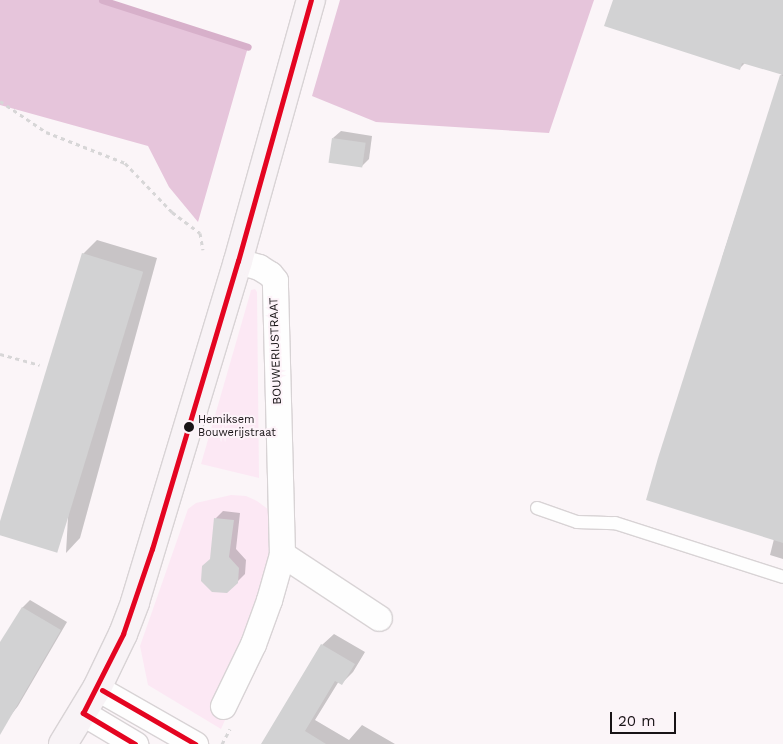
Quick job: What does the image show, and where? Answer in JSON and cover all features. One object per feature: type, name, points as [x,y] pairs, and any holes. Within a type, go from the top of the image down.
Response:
[{"type":"street","points":[[63,744],[97,688],[122,634],[152,549],[238,261],[311,0]]},
{"type":"street","name":"BOUWERIJSTRAAT","points":[[223,706],[270,600],[282,554],[274,280],[270,274],[259,267],[238,261]]},
{"type":"street","points":[[282,554],[379,618]]},
{"type":"street","points":[[97,688],[195,744]]},
{"type":"street","points":[[83,713],[135,744]]},
{"type":"lane","points":[[537,508],[577,522],[615,524],[783,578]]},
{"type":"path","points":[[0,101],[46,132],[125,163],[172,212],[200,233],[203,250]]},
{"type":"path","points":[[0,354],[40,365]]},
{"type":"shaded area","points":[[0,0],[102,0],[248,47],[198,222],[169,187],[148,146],[0,105]]},
{"type":"shaded area","points":[[340,0],[594,0],[549,133],[376,122],[312,96]]},
{"type":"shaded area","points":[[255,289],[257,292],[259,478],[201,464],[251,290]]},
{"type":"shaded area","points":[[231,495],[246,496],[269,510],[270,542],[267,569],[216,712],[226,718],[221,729],[148,685],[140,646],[188,509],[196,503]]},
{"type":"building","points":[[613,0],[783,0],[783,75],[742,63],[740,70],[604,26]]},
{"type":"building","points":[[780,75],[783,76],[783,543],[646,500]]},
{"type":"building","points":[[332,138],[366,143],[362,167],[329,163]]},
{"type":"building","points":[[82,253],[143,272],[57,553],[0,535],[0,521]]},
{"type":"building","points":[[214,518],[234,520],[229,557],[239,568],[238,583],[227,593],[212,592],[201,581],[202,566],[210,559]]},
{"type":"building","points":[[22,607],[61,630],[0,735],[0,642]]},
{"type":"building","points":[[321,644],[355,664],[342,685],[335,681],[305,731],[326,744],[261,744]]},
{"type":"waterway","points":[[102,0],[248,47]]},
{"type":"transit line","points":[[135,744],[83,713],[123,634],[152,549],[238,261],[311,0]]},
{"type":"transit line","points":[[102,690],[195,744]]},
{"type":"place","name":"Hemiksem Bouwerijstraat","points":[[189,427]]}]
